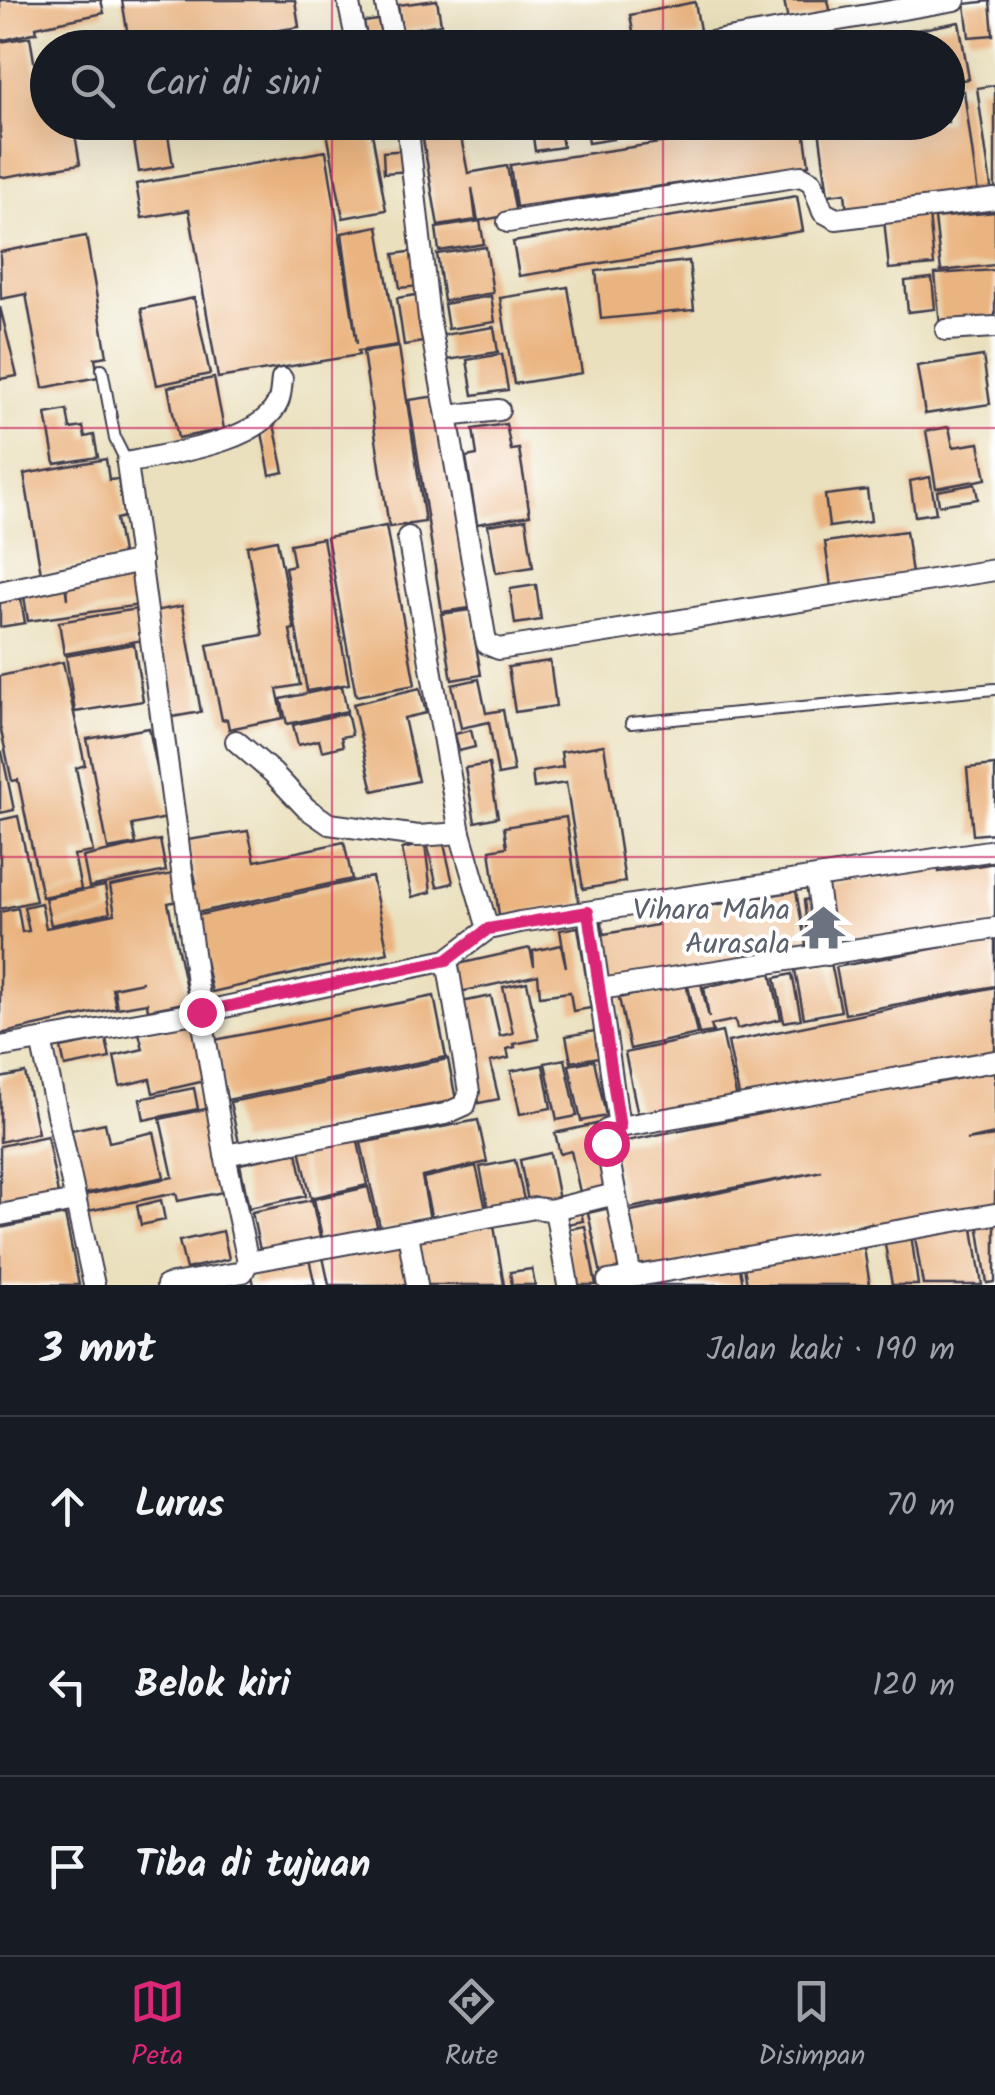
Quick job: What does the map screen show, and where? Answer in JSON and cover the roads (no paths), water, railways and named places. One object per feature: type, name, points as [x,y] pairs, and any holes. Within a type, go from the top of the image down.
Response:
[{"type":"street","points":[[348,0],[354,30]]},
{"type":"street","points":[[385,0],[391,30]]},
{"type":"street","points":[[781,30],[956,0]]},
{"type":"street","points":[[409,140],[429,318],[487,644],[499,649],[995,570]]},
{"type":"street","points":[[508,222],[801,176],[812,182],[824,212],[836,219],[995,199]]},
{"type":"street","points":[[946,330],[995,327]]},
{"type":"street","points":[[246,1273],[201,1012],[127,462],[212,444],[258,424],[279,402],[282,379]]},
{"type":"street","points":[[448,416],[500,410]]},
{"type":"street","points":[[408,537],[460,834],[488,929]]},
{"type":"street","points":[[0,592],[141,561]]},
{"type":"street","points":[[236,741],[306,808],[329,824],[418,836],[460,834]]},
{"type":"street","points":[[0,1048],[201,1012],[447,960],[488,929],[995,850]]},
{"type":"street","points":[[816,878],[827,955]]},
{"type":"street","points":[[588,912],[620,1128]]},
{"type":"street","points":[[600,989],[995,928]]},
{"type":"street","points":[[225,1156],[445,1114],[465,1104],[469,1092],[447,960]]},
{"type":"street","points":[[41,1040],[94,1285]]},
{"type":"street","points":[[630,1277],[604,1132],[995,1061]]},
{"type":"street","points":[[167,1285],[246,1273],[408,1234],[535,1208],[550,1210],[615,1194]]},
{"type":"street","points":[[0,1216],[75,1201]]},
{"type":"street","points":[[550,1210],[558,1223],[568,1285]]},
{"type":"street","points":[[608,1281],[995,1214]]},
{"type":"street","points":[[408,1234],[418,1285]]},
{"type":"lane","points":[[102,370],[114,439],[127,462]]},
{"type":"lane","points":[[632,722],[995,689]]},
{"type":"place","name":"Vihara Maha Aurasala","points":[[823,928]]}]
